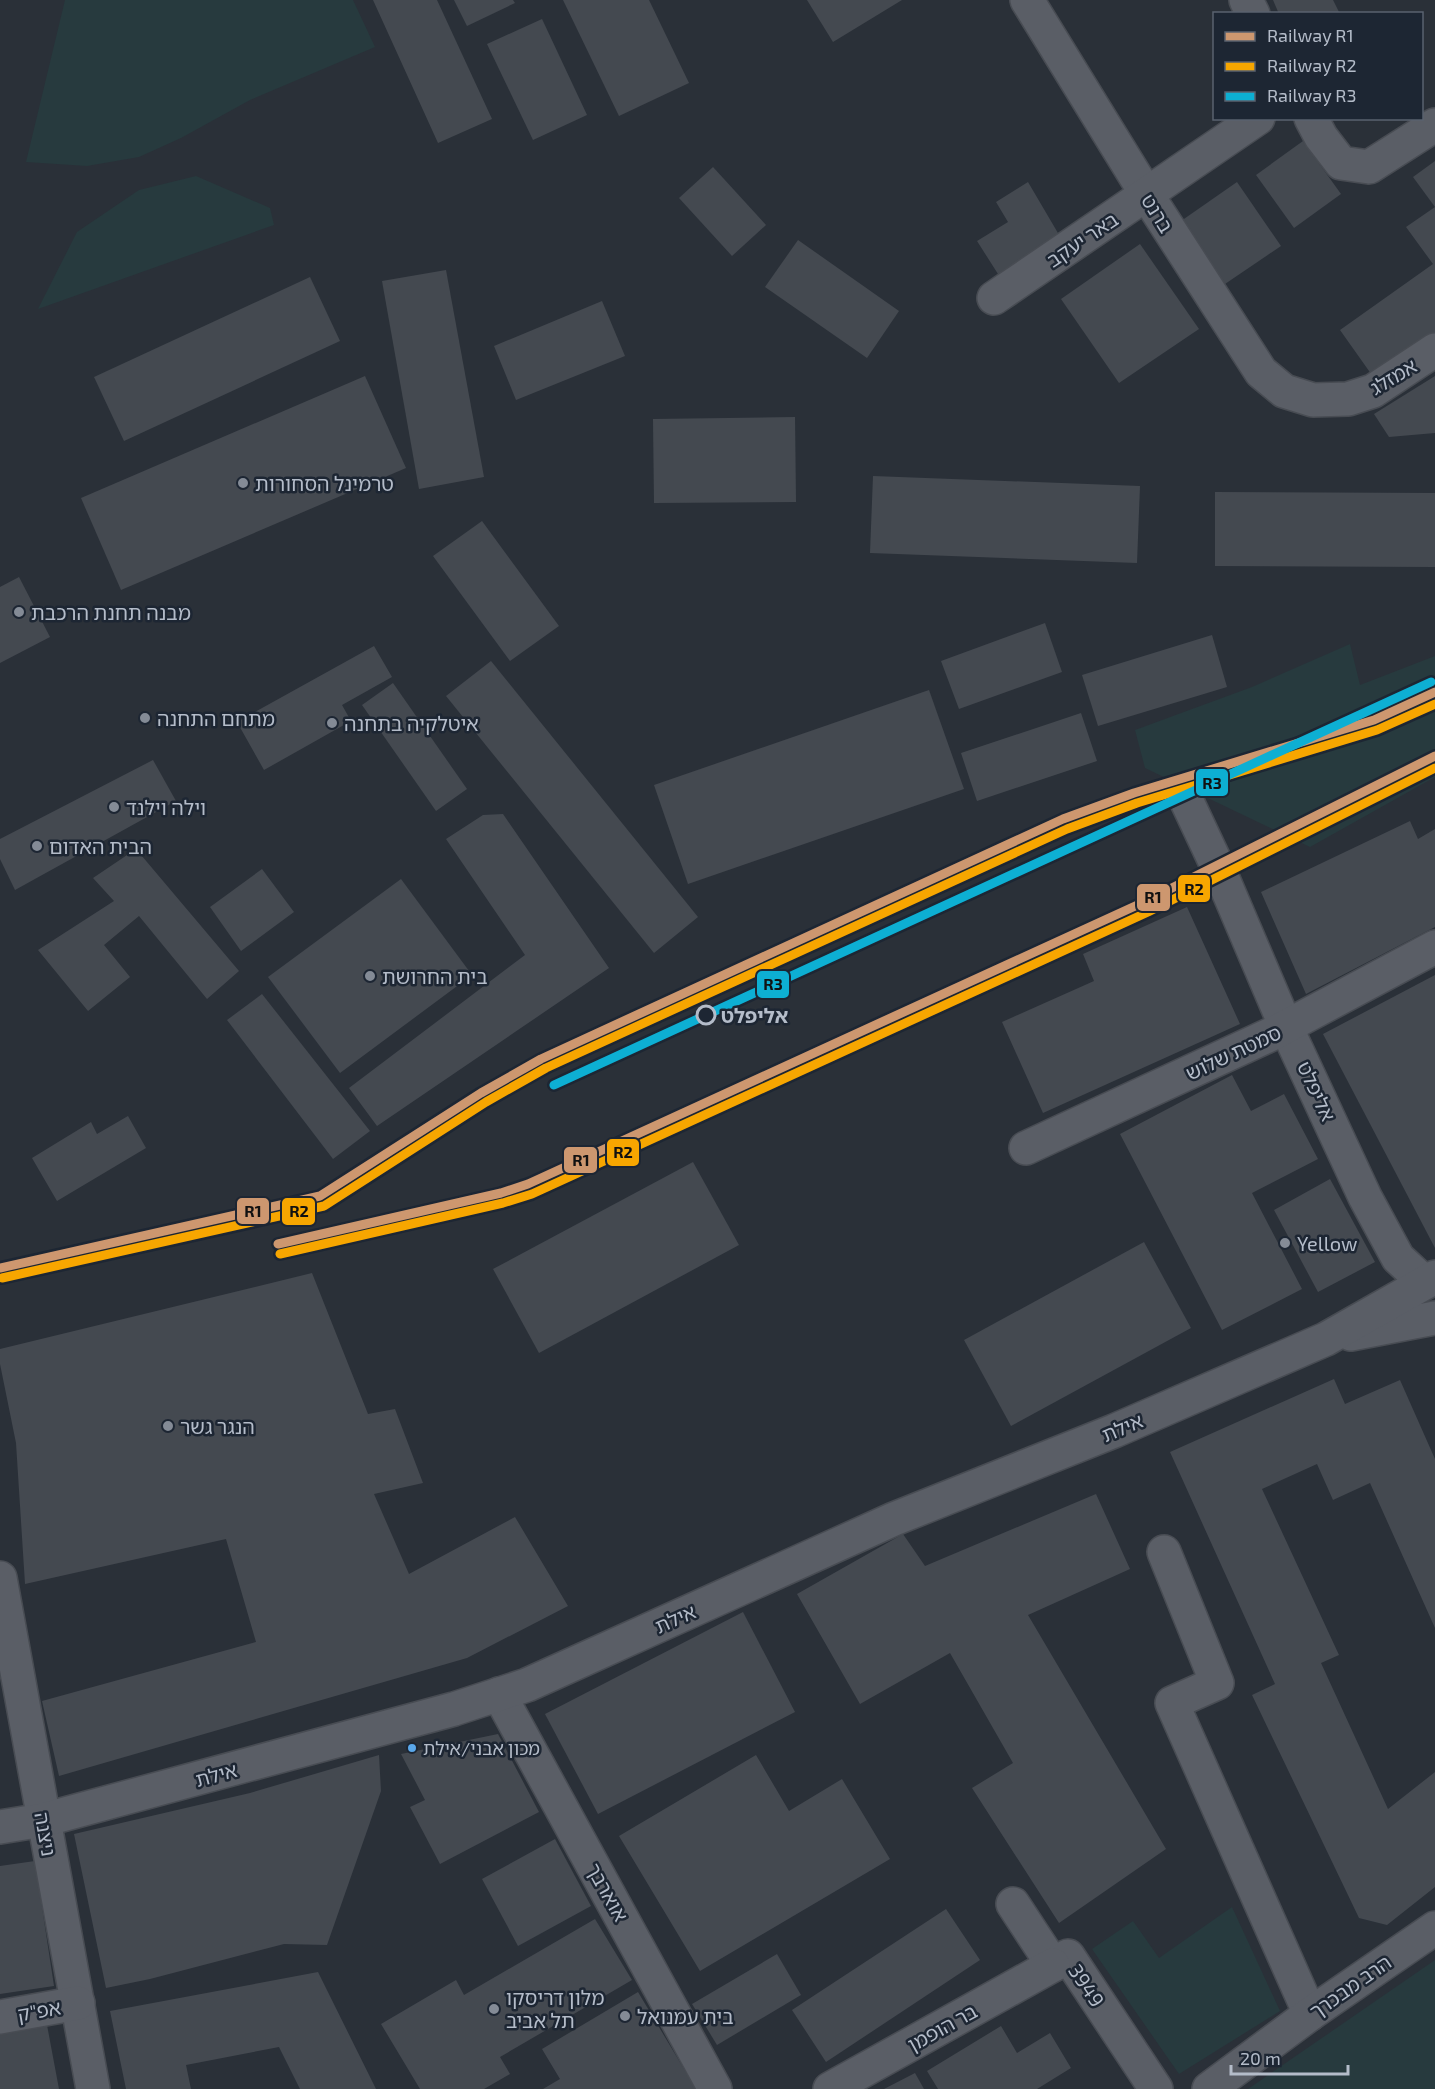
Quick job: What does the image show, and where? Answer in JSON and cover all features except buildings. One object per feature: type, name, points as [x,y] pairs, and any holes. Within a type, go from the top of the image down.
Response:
[{"type":"street","name":"ברנט","points":[[1028,0],[1147,195],[1261,372],[1284,391],[1313,400]]},
{"type":"street","name":"באר יעקב","points":[[994,298],[1255,120]]},
{"type":"street","points":[[1312,120],[1341,163],[1369,168],[1435,125]]},
{"type":"street","name":"אמזלג","points":[[1313,400],[1348,399],[1373,391],[1435,350]]},
{"type":"street","name":"אליפלט","points":[[1182,791],[1220,872],[1286,1027],[1376,1217],[1398,1258],[1430,1280]]},
{"type":"street","name":"סמטת שלוש","points":[[1026,1148],[1286,1027],[1435,947]]},
{"type":"street","name":"אילת","points":[[0,1827],[44,1820],[454,1709],[537,1681],[894,1519],[1114,1431],[1326,1339],[1430,1280]]},
{"type":"street","name":"אילת","points":[[1326,1339],[1435,1318]]},
{"type":"street","points":[[1164,1552],[1217,1683],[1172,1703],[1310,2014]]},
{"type":"street","name":"ניצנה","points":[[0,1578],[93,2089]]},
{"type":"street","name":"אוארבך","points":[[499,1694],[715,2089]]},
{"type":"street","name":"3949","points":[[1013,1904],[1053,1965],[1068,1956],[1156,2089]]},
{"type":"street","name":"הרב מבכרך","points":[[1209,2089],[1310,2014],[1435,1928]]},
{"type":"street","name":"בר הופמן","points":[[830,2089],[1053,1965]]},
{"type":"street","name":"אפ\"ק","points":[[0,2017],[78,2003]]},
{"type":"green space","points":[[65,0],[353,0],[375,47],[250,100],[181,138],[139,157],[87,166],[26,162]]},
{"type":"green space","points":[[196,176],[270,208],[274,225],[38,309],[77,232],[139,190]]},
{"type":"green space","points":[[1350,644],[1360,685],[1435,656],[1435,777],[1310,847],[1145,768],[1135,730],[1252,687]]},
{"type":"green space","points":[[1232,1907],[1280,2011],[1179,2074],[1092,1949],[1133,1921],[1159,1958]]},
{"type":"green space","points":[[1435,1960],[1435,2089],[1248,2089]]},
{"type":"rail line","name":"R3","points":[[554,1085],[1431,682]]},
{"type":"rail line","name":"R1","points":[[0,1268],[320,1196],[481,1093],[541,1059],[1063,819],[1134,793],[1374,720],[1435,692]]},
{"type":"rail line","name":"R2","points":[[2,1278],[324,1206],[486,1102],[546,1068],[1067,829],[1137,803],[1377,730],[1435,704]]},
{"type":"rail line","name":"R1","points":[[278,1244],[501,1193],[528,1184],[1144,902],[1435,756]]},
{"type":"rail line","name":"R2","points":[[280,1254],[503,1203],[532,1194],[1148,912],[1435,768]]},
{"type":"place","name":"טרמינל הסחורות","points":[[243,483]]},
{"type":"place","name":"מבנה תחנת הרכבת","points":[[19,612]]},
{"type":"place","name":"מתחם התחנה","points":[[145,718]]},
{"type":"place","name":"איטלקיה בתחנה","points":[[332,723]]},
{"type":"place","name":"וילה וילנד","points":[[114,807]]},
{"type":"place","name":"הבית האדום","points":[[37,846]]},
{"type":"place","name":"בית החרושת","points":[[370,976]]},
{"type":"place","name":"אליפלט","points":[[706,1015]]},
{"type":"place","name":"Yellow","points":[[1285,1243]]},
{"type":"place","name":"הנגר גשר","points":[[168,1426]]},
{"type":"place","name":"מכון אבני/אילת","points":[[412,1748]]},
{"type":"place","name":"מלון דריסקו תל אביב","points":[[494,2009]]},
{"type":"place","name":"בית עמנואל","points":[[625,2016]]}]
